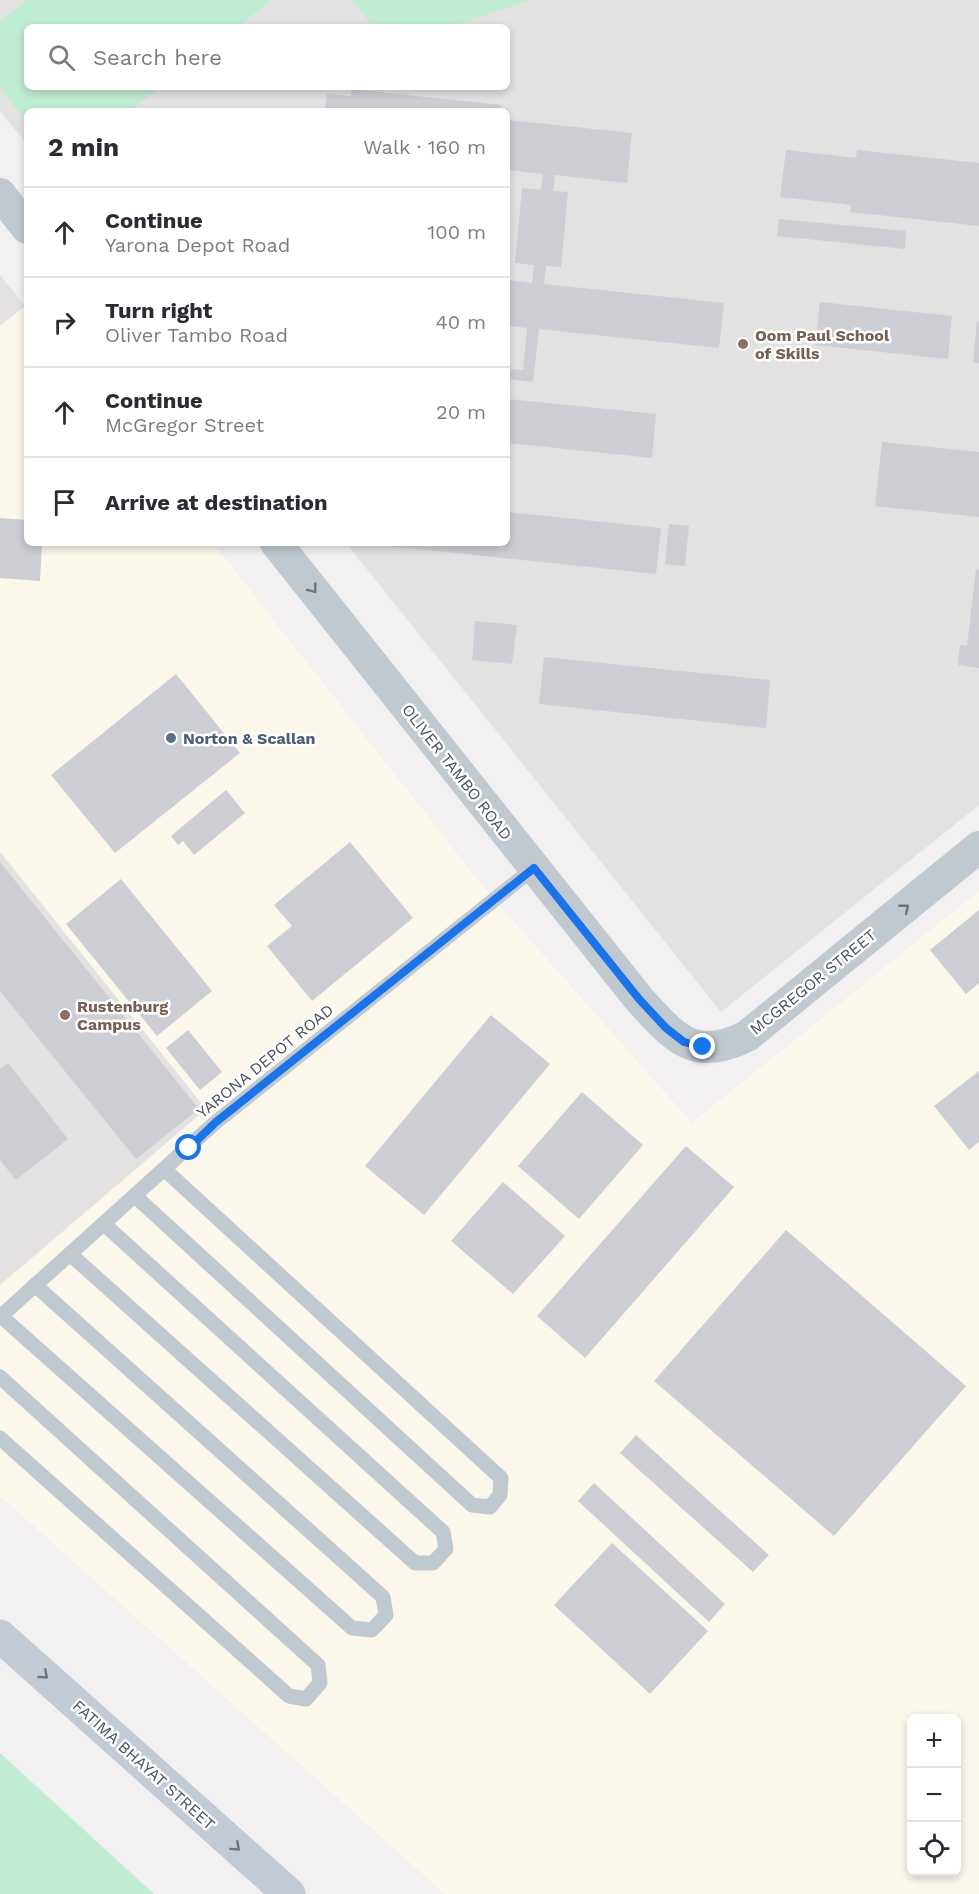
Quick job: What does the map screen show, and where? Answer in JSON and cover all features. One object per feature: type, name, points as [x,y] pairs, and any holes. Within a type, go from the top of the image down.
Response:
[{"type":"main road","name":"FATIMA BHAYAT STREET","points":[[0,1636],[289,1894]]},
{"type":"street","points":[[0,194],[24,224]]},
{"type":"street","name":"OLIVER TAMBO ROAD","points":[[278,546],[639,999]]},
{"type":"street","name":"MCGREGOR STREET","points":[[639,999],[666,1028],[684,1042],[703,1047],[724,1047],[747,1036],[770,1018],[979,847]]},
{"type":"lane","name":"YARONA DEPOT ROAD","points":[[0,1316],[216,1122],[534,868]]},
{"type":"lane","points":[[135,1196],[472,1505],[490,1507],[500,1494],[501,1478],[164,1169]]},
{"type":"lane","points":[[70,1254],[415,1563],[433,1563],[446,1549],[443,1532],[104,1224]]},
{"type":"lane","points":[[0,1316],[352,1628],[372,1630],[386,1615],[383,1597],[35,1285]]},
{"type":"lane","points":[[0,1377],[318,1665],[320,1683],[306,1699],[288,1696],[0,1438]]},
{"type":"shaded area","name":"Oom Paul School of Skills","points":[[0,0],[979,0],[979,805],[721,1012],[348,546],[510,546],[510,108],[24,108],[24,140],[0,111]]},
{"type":"shaded area","points":[[0,275],[24,307],[0,326]]},
{"type":"shaded area","points":[[24,307],[24,546],[215,546],[485,889],[692,1123],[979,891],[979,1894],[445,1894],[0,1496],[0,1285],[206,1109],[0,852],[0,326]]},
{"type":"shaded area","name":"Rustenburg Campus","points":[[0,852],[206,1109],[0,1285]]},
{"type":"green space","points":[[27,0],[268,0],[270,2],[241,24],[24,24],[24,90],[157,90],[134,108],[24,108],[24,118],[0,88],[0,21]]},
{"type":"green space","points":[[352,0],[530,0],[459,24],[371,24]]},
{"type":"green space","points":[[0,1753],[154,1894],[0,1894]]},
{"type":"building","points":[[352,90],[361,90],[501,105],[501,108],[325,108],[327,94],[351,96]]},
{"type":"building","points":[[510,120],[632,133],[627,183],[555,175],[553,191],[568,192],[561,267],[546,266],[544,284],[724,303],[719,348],[539,329],[533,382],[510,379],[510,369],[523,370],[527,328],[510,326],[510,280],[532,283],[534,265],[515,263],[522,188],[541,190],[543,174],[510,170]]},
{"type":"building","points":[[786,150],[856,158],[857,150],[979,163],[979,226],[850,212],[851,205],[780,197]]},
{"type":"building","points":[[779,219],[906,231],[905,249],[777,236]]},
{"type":"building","points":[[820,302],[952,316],[948,359],[815,345]]},
{"type":"building","points":[[977,322],[979,322],[979,363],[973,363]]},
{"type":"building","points":[[510,399],[656,414],[652,458],[510,443]]},
{"type":"building","points":[[882,442],[979,452],[979,517],[875,506]]},
{"type":"building","points":[[510,512],[661,528],[656,574],[388,546],[510,546]]},
{"type":"building","points":[[0,518],[24,520],[24,546],[42,546],[40,581],[0,578]]},
{"type":"building","points":[[669,524],[689,526],[685,566],[665,564]]},
{"type":"building","points":[[976,569],[979,570],[979,668],[958,665],[960,645],[967,646]]},
{"type":"building","points":[[475,621],[517,625],[512,664],[472,660]]},
{"type":"building","points":[[544,657],[770,680],[766,728],[539,704]]},
{"type":"building","points":[[176,674],[240,753],[115,853],[51,775]]},
{"type":"building","points":[[226,790],[245,813],[194,855],[183,841],[178,845],[171,836]]},
{"type":"building","points":[[350,842],[413,918],[312,1001],[267,946],[292,926],[274,905]]},
{"type":"building","points":[[0,862],[199,1109],[136,1159],[0,991]]},
{"type":"building","points":[[121,879],[212,991],[157,1036],[66,924]]},
{"type":"building","points":[[979,910],[979,983],[966,994],[930,950]]},
{"type":"building","points":[[491,1015],[550,1064],[424,1215],[365,1166]]},
{"type":"building","points":[[188,1030],[222,1072],[200,1090],[166,1048]]},
{"type":"building","points":[[8,1063],[68,1139],[16,1180],[0,1160],[0,1069]]},
{"type":"building","points":[[979,1071],[979,1142],[969,1150],[934,1106]]},
{"type":"building","points":[[582,1092],[643,1145],[579,1219],[518,1166]]},
{"type":"building","points":[[686,1146],[734,1187],[585,1358],[537,1316]]},
{"type":"building","points":[[503,1182],[565,1236],[513,1294],[451,1241]]},
{"type":"building","points":[[786,1230],[966,1386],[834,1536],[654,1381]]},
{"type":"building","points":[[636,1435],[769,1555],[753,1572],[620,1453]]},
{"type":"building","points":[[594,1483],[725,1604],[709,1622],[578,1501]]},
{"type":"building","points":[[612,1543],[708,1631],[650,1694],[554,1605]]},
{"type":"place","name":"Oom Paul School of Skills","points":[[743,344]]},
{"type":"place","name":"Norton & Scallan","points":[[171,738]]},
{"type":"place","name":"Rustenburg Campus","points":[[65,1015]]},
{"type":"route","points":[[189,1148],[216,1122],[534,868],[639,999],[666,1028],[684,1042],[703,1047]]}]
